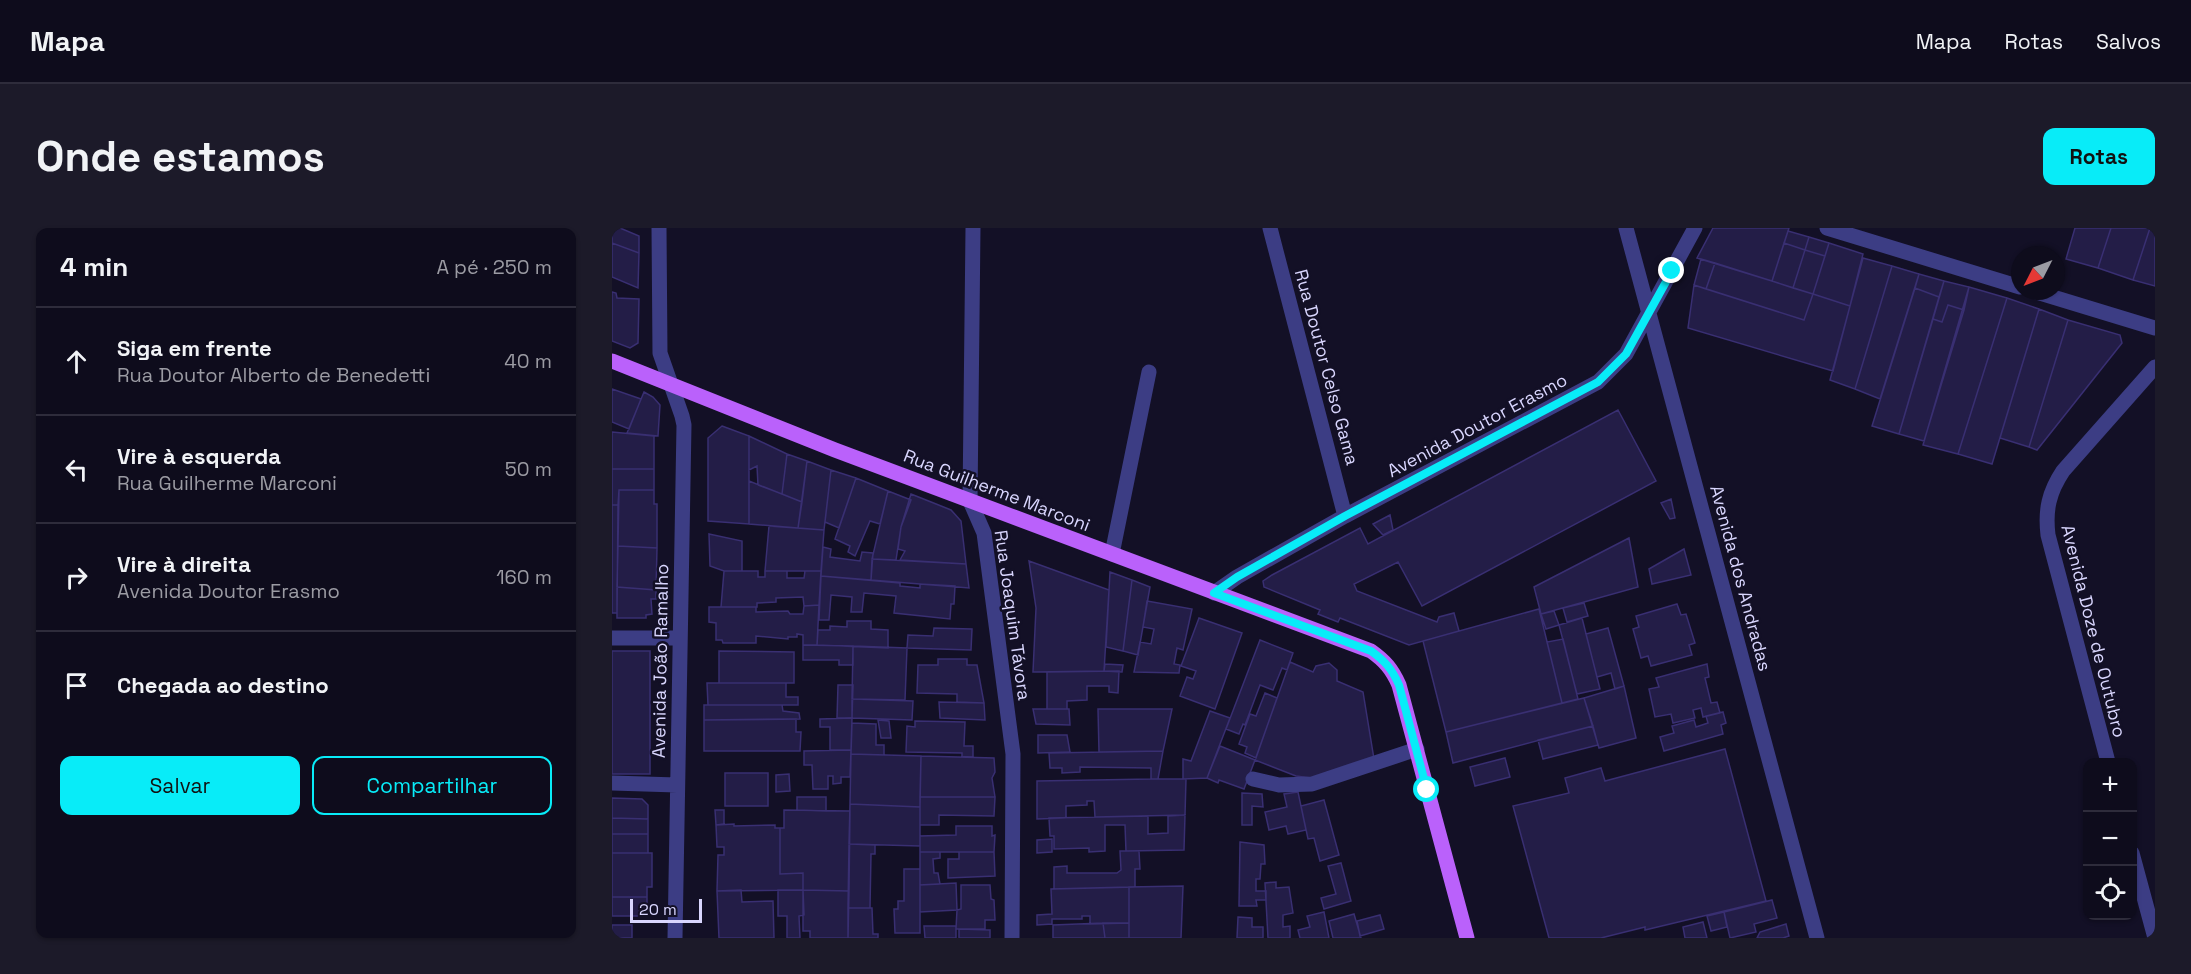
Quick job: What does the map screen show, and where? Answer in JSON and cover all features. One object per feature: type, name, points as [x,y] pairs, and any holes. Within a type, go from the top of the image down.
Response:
[{"type":"main road","name":"Rua Guilherme Marconi","points":[[612,361],[970,501],[1371,651],[1384,660],[1392,670],[1399,685],[1417,749]]},
{"type":"main road","points":[[1417,749],[1467,938]]},
{"type":"street","name":"Avenida João Ramalho","points":[[659,228],[660,353],[684,425],[675,938]]},
{"type":"street","name":"Rua Joaquim Távora","points":[[973,228],[970,501],[984,533],[1013,754],[1012,938]]},
{"type":"street","name":"Rua Doutor Celso Gama","points":[[1270,228],[1345,516]]},
{"type":"street","name":"Avenida dos Andradas","points":[[1626,228],[1817,938]]},
{"type":"street","name":"Avenida Doutor Erasmo","points":[[1214,593],[1237,577],[1345,516],[1598,382],[1626,354],[1695,228]]},
{"type":"street","points":[[1827,228],[2011,284]]},
{"type":"street","points":[[2063,300],[2155,328]]},
{"type":"street","name":"Avenida Doze de Outubro","points":[[2107,758],[2048,535],[2046,510],[2054,485],[2063,471],[2155,367]]},
{"type":"street","points":[[1112,554],[1149,372]]},
{"type":"street","points":[[612,638],[679,638]]},
{"type":"street","points":[[1253,779],[1279,785],[1312,784],[1417,749]]},
{"type":"street","points":[[612,783],[677,784]]},
{"type":"street","points":[[2137,864],[2151,904],[2155,938]]},
{"type":"building","points":[[612,228],[620,228],[639,236],[639,253],[612,243]]},
{"type":"building","points":[[1713,228],[1789,228],[1772,281],[1697,258]]},
{"type":"building","points":[[2075,228],[2111,228],[2098,268],[2066,259]]},
{"type":"building","points":[[2111,228],[2150,228],[2133,280],[2098,268]]},
{"type":"building","points":[[2150,228],[2155,228],[2155,286],[2133,280]]},
{"type":"building","points":[[1788,231],[1809,237],[1805,250],[1784,243]]},
{"type":"building","points":[[1809,237],[1829,243],[1825,256],[1805,250]]},
{"type":"building","points":[[612,243],[639,253],[638,288],[612,277]]},
{"type":"building","points":[[1784,243],[1805,250],[1793,288],[1772,281]]},
{"type":"building","points":[[1829,243],[1863,254],[1850,306],[1813,294]]},
{"type":"building","points":[[1805,250],[1825,256],[1813,294],[1793,288]]},
{"type":"building","points":[[1863,258],[1892,266],[1855,389],[1830,380]]},
{"type":"building","points":[[1701,259],[1715,263],[1706,289],[1694,285]]},
{"type":"building","points":[[1715,263],[1813,294],[1804,320],[1706,289]]},
{"type":"building","points":[[1892,266],[1919,274],[1880,399],[1855,389]]},
{"type":"building","points":[[1919,274],[1944,281],[1939,297],[1915,288]]},
{"type":"building","points":[[1944,281],[1969,287],[1964,310],[1948,305],[1942,322],[1933,319]]},
{"type":"building","points":[[1694,285],[1804,320],[1813,294],[1850,306],[1833,371],[1688,328]]},
{"type":"building","points":[[1969,287],[2007,298],[1958,454],[1923,445]]},
{"type":"building","points":[[1915,288],[1939,297],[1899,434],[1872,426]]},
{"type":"building","points":[[612,292],[616,293],[617,298],[639,299],[638,343],[630,348],[612,341]]},
{"type":"building","points":[[2007,298],[2039,309],[1992,464],[1958,454]]},
{"type":"building","points":[[1948,305],[1964,310],[1924,441],[1899,434],[1933,319],[1942,322]]},
{"type":"building","points":[[2039,309],[2068,320],[2029,447],[2000,438]]},
{"type":"building","points":[[2068,320],[2120,335],[2122,343],[2037,450],[2029,447]]},
{"type":"building","points":[[612,389],[641,399],[629,429],[612,422]]},
{"type":"building","points":[[644,392],[660,405],[658,436],[627,433]]},
{"type":"building","points":[[1618,410],[1656,481],[1422,606],[1398,562],[1354,584],[1357,591],[1437,622],[1439,617],[1454,613],[1459,631],[1409,645],[1340,618],[1338,622],[1318,614],[1320,610],[1264,587],[1263,581],[1272,575],[1360,528],[1368,544]]},
{"type":"building","points":[[722,426],[749,436],[749,524],[708,521],[708,438]]},
{"type":"building","points":[[612,432],[654,436],[654,469],[612,469]]},
{"type":"building","points":[[749,436],[787,454],[782,494],[758,485],[757,466],[749,470]]},
{"type":"building","points":[[787,454],[807,461],[802,502],[782,494]]},
{"type":"building","points":[[807,461],[831,470],[824,530],[798,528]]},
{"type":"building","points":[[612,469],[654,469],[654,490],[619,490],[618,505],[612,505]]},
{"type":"building","points":[[831,470],[856,478],[839,528],[825,522]]},
{"type":"building","points":[[856,478],[888,491],[880,524],[870,521],[855,556],[848,552],[850,546],[835,539]]},
{"type":"building","points":[[749,481],[802,502],[798,528],[749,524]]},
{"type":"building","points":[[619,490],[654,490],[654,504],[657,504],[657,548],[618,546]]},
{"type":"building","points":[[888,491],[911,500],[901,527],[896,560],[872,559]]},
{"type":"building","points":[[911,494],[951,510],[961,521],[966,564],[900,560],[905,551],[898,549],[901,527]]},
{"type":"building","points":[[1671,499],[1675,518],[1670,519],[1661,503]]},
{"type":"building","points":[[612,505],[618,505],[617,613],[612,613]]},
{"type":"building","points":[[1390,515],[1393,530],[1383,535],[1373,524]]},
{"type":"building","points":[[769,526],[824,530],[821,571],[765,571]]},
{"type":"building","points":[[709,534],[742,541],[742,571],[724,571],[710,566]]},
{"type":"building","points":[[1629,538],[1638,587],[1541,614],[1534,587]]},
{"type":"building","points":[[618,546],[657,548],[656,590],[617,587]]},
{"type":"building","points":[[823,547],[831,549],[830,557],[860,561],[862,552],[873,553],[871,580],[821,576]]},
{"type":"building","points":[[1684,549],[1691,575],[1652,584],[1649,569]]},
{"type":"building","points":[[872,559],[966,564],[969,588],[871,580]]},
{"type":"building","points":[[1029,561],[1109,590],[1104,671],[1033,672],[1036,608]]},
{"type":"building","points":[[724,571],[758,571],[758,577],[765,577],[765,571],[787,571],[787,578],[804,578],[805,571],[821,571],[819,605],[804,606],[803,597],[776,598],[776,602],[757,603],[757,607],[721,607]]},
{"type":"building","points":[[1110,572],[1132,580],[1123,651],[1106,647]]},
{"type":"building","points":[[821,576],[900,583],[900,586],[920,588],[920,584],[955,586],[950,619],[894,613],[896,596],[864,593],[862,612],[851,612],[852,597],[831,595],[829,620],[819,620]]},
{"type":"building","points":[[1132,580],[1150,587],[1138,655],[1123,651]]},
{"type":"building","points":[[617,587],[656,590],[656,599],[651,599],[652,614],[646,615],[646,618],[617,618]]},
{"type":"building","points":[[1147,601],[1192,609],[1183,650],[1177,648],[1174,664],[1180,665],[1179,673],[1134,672],[1140,642],[1151,644],[1154,629],[1143,627]]},
{"type":"building","points":[[1584,603],[1588,616],[1567,622],[1563,608]]},
{"type":"building","points":[[1677,604],[1681,615],[1686,614],[1695,643],[1689,645],[1692,655],[1651,666],[1648,656],[1641,658],[1633,629],[1639,627],[1636,616]]},
{"type":"building","points":[[819,605],[817,645],[803,645],[803,635],[797,634],[797,637],[788,637],[788,639],[756,636],[756,643],[723,643],[722,640],[716,640],[716,623],[709,622],[709,607],[756,607],[756,612],[788,611],[790,614],[803,614],[804,606]]},
{"type":"building","points":[[1539,609],[1562,703],[1446,732],[1423,641]]},
{"type":"building","points":[[1554,611],[1559,625],[1546,629],[1541,614]]},
{"type":"building","points":[[1199,618],[1242,633],[1215,709],[1180,696],[1187,677],[1193,679],[1196,671],[1181,666]]},
{"type":"building","points":[[1582,618],[1600,689],[1577,694],[1559,625]]},
{"type":"building","points":[[847,621],[871,621],[871,629],[888,630],[888,648],[817,645],[818,630],[830,630],[830,626],[847,627]]},
{"type":"building","points":[[934,628],[972,629],[971,650],[907,648],[908,635],[933,636]]},
{"type":"building","points":[[1608,628],[1624,686],[1615,689],[1611,673],[1597,677],[1586,634]]},
{"type":"building","points":[[1563,639],[1578,699],[1562,703],[1547,642]]},
{"type":"building","points":[[1260,640],[1293,653],[1287,670],[1282,668],[1273,690],[1260,685],[1245,725],[1243,724],[1239,734],[1226,729]]},
{"type":"building","points":[[803,645],[853,646],[853,665],[839,665],[839,660],[803,660]]},
{"type":"building","points":[[853,646],[907,648],[905,700],[852,699]]},
{"type":"building","points":[[612,651],[650,651],[650,774],[612,774]]},
{"type":"building","points":[[719,651],[794,652],[794,683],[719,683]]},
{"type":"building","points":[[938,659],[967,659],[967,665],[977,665],[984,703],[957,702],[957,694],[917,693],[918,665],[938,665]]},
{"type":"building","points":[[1290,662],[1313,672],[1316,666],[1329,663],[1337,670],[1337,681],[1363,692],[1374,759],[1319,779],[1296,776],[1255,760]]},
{"type":"building","points":[[1105,664],[1123,665],[1122,672],[1104,671]]},
{"type":"building","points":[[1707,664],[1709,677],[1705,678],[1711,703],[1717,702],[1720,713],[1703,717],[1701,708],[1693,710],[1695,718],[1673,723],[1671,714],[1655,717],[1649,689],[1659,687],[1656,678]]},
{"type":"building","points":[[1119,671],[1118,693],[1109,692],[1109,686],[1087,686],[1087,700],[1067,701],[1067,709],[1047,709],[1047,672]]},
{"type":"building","points":[[707,683],[786,683],[786,697],[798,697],[798,705],[708,705]]},
{"type":"building","points":[[838,685],[853,685],[852,718],[837,718]]},
{"type":"building","points":[[1624,686],[1636,738],[1599,748],[1584,698]]},
{"type":"building","points":[[1265,693],[1277,698],[1256,758],[1245,753],[1247,747],[1239,744],[1250,714],[1256,716]]},
{"type":"building","points":[[1584,698],[1593,726],[1453,763],[1446,732]]},
{"type":"building","points":[[852,699],[913,701],[912,720],[852,718]]},
{"type":"building","points":[[939,702],[984,703],[985,720],[940,718]]},
{"type":"building","points":[[704,705],[782,705],[783,711],[799,713],[800,719],[704,720]]},
{"type":"building","points":[[1033,709],[1069,709],[1070,725],[1036,724]]},
{"type":"building","points":[[1098,709],[1172,709],[1163,751],[1099,752]]},
{"type":"building","points":[[1210,711],[1230,718],[1207,778],[1183,779],[1183,759],[1191,761]]},
{"type":"building","points":[[1723,712],[1726,723],[1721,725],[1723,734],[1664,751],[1660,737],[1674,733],[1672,726],[1694,720],[1696,727],[1708,723],[1706,716]]},
{"type":"building","points":[[852,718],[851,750],[830,750],[830,727],[820,727],[820,719]]},
{"type":"building","points":[[796,719],[796,732],[801,732],[800,751],[704,751],[704,720]]},
{"type":"building","points":[[878,720],[889,721],[891,738],[881,738]]},
{"type":"building","points":[[915,721],[965,722],[964,746],[973,746],[973,757],[962,757],[962,753],[906,752],[907,726],[915,727]]},
{"type":"building","points":[[852,723],[876,724],[876,745],[884,745],[884,755],[851,754]]},
{"type":"building","points":[[1593,726],[1598,745],[1543,759],[1538,740]]},
{"type":"building","points":[[1038,735],[1067,735],[1070,752],[1038,753]]},
{"type":"building","points":[[1220,746],[1255,760],[1244,789],[1207,778]]},
{"type":"building","points":[[1725,749],[1766,901],[1645,930],[1645,927],[1601,938],[1549,938],[1513,806],[1569,793],[1565,778],[1601,768],[1605,781]]},
{"type":"building","points":[[851,750],[850,777],[841,777],[841,783],[833,784],[833,776],[828,776],[828,789],[813,789],[812,765],[804,765],[804,751]]},
{"type":"building","points":[[1163,751],[1158,779],[1151,779],[1151,768],[1080,767],[1080,772],[1062,773],[1062,768],[1050,768],[1049,753]]},
{"type":"building","points":[[851,754],[921,756],[920,807],[850,804]]},
{"type":"building","points":[[921,756],[994,758],[995,772],[992,778],[995,797],[920,797]]},
{"type":"building","points":[[1505,758],[1510,777],[1475,786],[1470,767]]},
{"type":"building","points":[[725,773],[768,773],[768,806],[725,806]]},
{"type":"building","points":[[789,774],[790,791],[776,792],[776,775]]},
{"type":"building","points":[[1186,779],[1185,815],[1095,817],[1094,801],[1087,801],[1087,805],[1066,806],[1066,818],[1037,819],[1037,781]]},
{"type":"building","points":[[1298,792],[1306,830],[1288,834],[1286,826],[1269,830],[1265,812],[1287,807],[1284,794]]},
{"type":"building","points":[[1242,793],[1262,794],[1263,807],[1252,806],[1252,825],[1242,825]]},
{"type":"building","points":[[797,797],[826,797],[826,811],[797,810]]},
{"type":"building","points":[[920,797],[995,797],[994,816],[939,815],[939,825],[920,825]]},
{"type":"building","points":[[612,798],[642,799],[648,805],[648,819],[612,818]]},
{"type":"building","points":[[1324,800],[1339,855],[1320,861],[1314,838],[1308,839],[1301,806]]},
{"type":"building","points":[[850,804],[920,807],[920,846],[849,844]]},
{"type":"building","points":[[715,810],[724,810],[724,824],[716,825]]},
{"type":"building","points":[[784,810],[850,811],[849,891],[803,890],[803,873],[780,874],[780,828],[784,828]]},
{"type":"building","points":[[1185,815],[1184,850],[1126,851],[1125,825],[1105,825],[1105,851],[1089,852],[1089,848],[1054,849],[1054,836],[1050,836],[1049,818],[1148,816],[1148,834],[1168,833],[1168,816]]},
{"type":"building","points":[[612,818],[648,819],[648,834],[612,834]]},
{"type":"building","points":[[734,824],[734,826],[775,825],[775,828],[780,828],[780,874],[803,873],[803,890],[717,891],[718,855],[724,855],[724,847],[717,847],[716,825]]},
{"type":"building","points":[[956,826],[992,826],[992,836],[995,835],[994,852],[920,852],[920,836],[956,835]]},
{"type":"building","points":[[612,834],[648,834],[648,853],[612,853]]},
{"type":"building","points":[[1052,839],[1052,852],[1037,853],[1037,840]]},
{"type":"building","points":[[1240,842],[1264,845],[1265,864],[1261,864],[1260,879],[1256,879],[1256,891],[1266,891],[1266,900],[1256,900],[1257,906],[1239,906]]},
{"type":"building","points":[[849,844],[875,845],[875,854],[871,854],[870,908],[848,908]]},
{"type":"building","points":[[1120,851],[1139,851],[1140,869],[1135,869],[1135,887],[1054,889],[1054,867],[1067,866],[1067,873],[1117,873],[1121,870]]},
{"type":"building","points":[[920,852],[940,852],[940,858],[933,859],[934,873],[938,873],[940,884],[920,885]]},
{"type":"building","points":[[959,852],[994,852],[995,876],[948,878],[948,859],[959,859]]},
{"type":"building","points":[[612,853],[652,853],[652,887],[647,887],[647,897],[612,897]]},
{"type":"building","points":[[1341,863],[1351,901],[1324,909],[1321,898],[1336,894],[1328,866]]},
{"type":"building","points":[[904,869],[920,869],[920,933],[895,933],[894,909],[898,909],[898,901],[904,901]]},
{"type":"building","points":[[1276,882],[1276,888],[1289,887],[1293,913],[1283,915],[1283,927],[1290,926],[1290,938],[1268,938],[1265,883]]},
{"type":"building","points":[[956,883],[957,910],[920,912],[920,885]]},
{"type":"building","points":[[961,885],[990,885],[991,899],[994,900],[995,920],[985,920],[985,929],[956,929],[957,910],[961,909]]},
{"type":"building","points":[[1183,886],[1181,938],[1129,938],[1129,887]]},
{"type":"building","points":[[1129,887],[1129,923],[1090,924],[1090,916],[1082,916],[1082,919],[1052,919],[1052,924],[1037,925],[1037,915],[1052,914],[1051,889]]},
{"type":"building","points":[[741,890],[742,902],[773,901],[774,938],[719,938],[717,891]]},
{"type":"building","points":[[778,890],[803,890],[804,915],[799,916],[800,938],[787,938],[787,916],[778,916]]},
{"type":"building","points":[[803,890],[849,891],[848,938],[810,938],[810,931],[803,931]]},
{"type":"building","points":[[612,897],[647,897],[647,916],[612,916]]},
{"type":"building","points":[[1772,900],[1777,918],[1754,924],[1756,932],[1730,938],[1724,912]]},
{"type":"building","points":[[848,908],[872,908],[873,934],[878,934],[878,938],[848,938]]},
{"type":"building","points":[[1324,912],[1329,938],[1300,938],[1298,930],[1310,927],[1307,916]]},
{"type":"building","points":[[1724,912],[1727,927],[1711,931],[1707,916]]},
{"type":"building","points":[[1354,914],[1361,938],[1333,938],[1329,921]]},
{"type":"building","points":[[1380,915],[1384,929],[1360,936],[1357,921]]},
{"type":"building","points":[[1238,917],[1252,918],[1252,927],[1263,927],[1263,938],[1237,938]]},
{"type":"building","points":[[1703,922],[1707,938],[1685,938],[1683,927]]},
{"type":"building","points":[[1103,923],[1105,938],[1053,938],[1053,925]]},
{"type":"building","points":[[1103,923],[1129,923],[1129,938],[1105,938]]},
{"type":"building","points":[[1786,924],[1789,936],[1757,938],[1760,932]]},
{"type":"building","points":[[612,925],[632,925],[632,938],[612,938]]},
{"type":"building","points":[[924,926],[956,926],[956,938],[925,938]]},
{"type":"building","points":[[959,929],[990,930],[990,938],[959,938]]},
{"type":"route","points":[[1427,790],[1399,685],[1384,660],[1371,651],[1214,593],[1237,577],[1345,516],[1598,382],[1626,354],[1672,271]]}]
